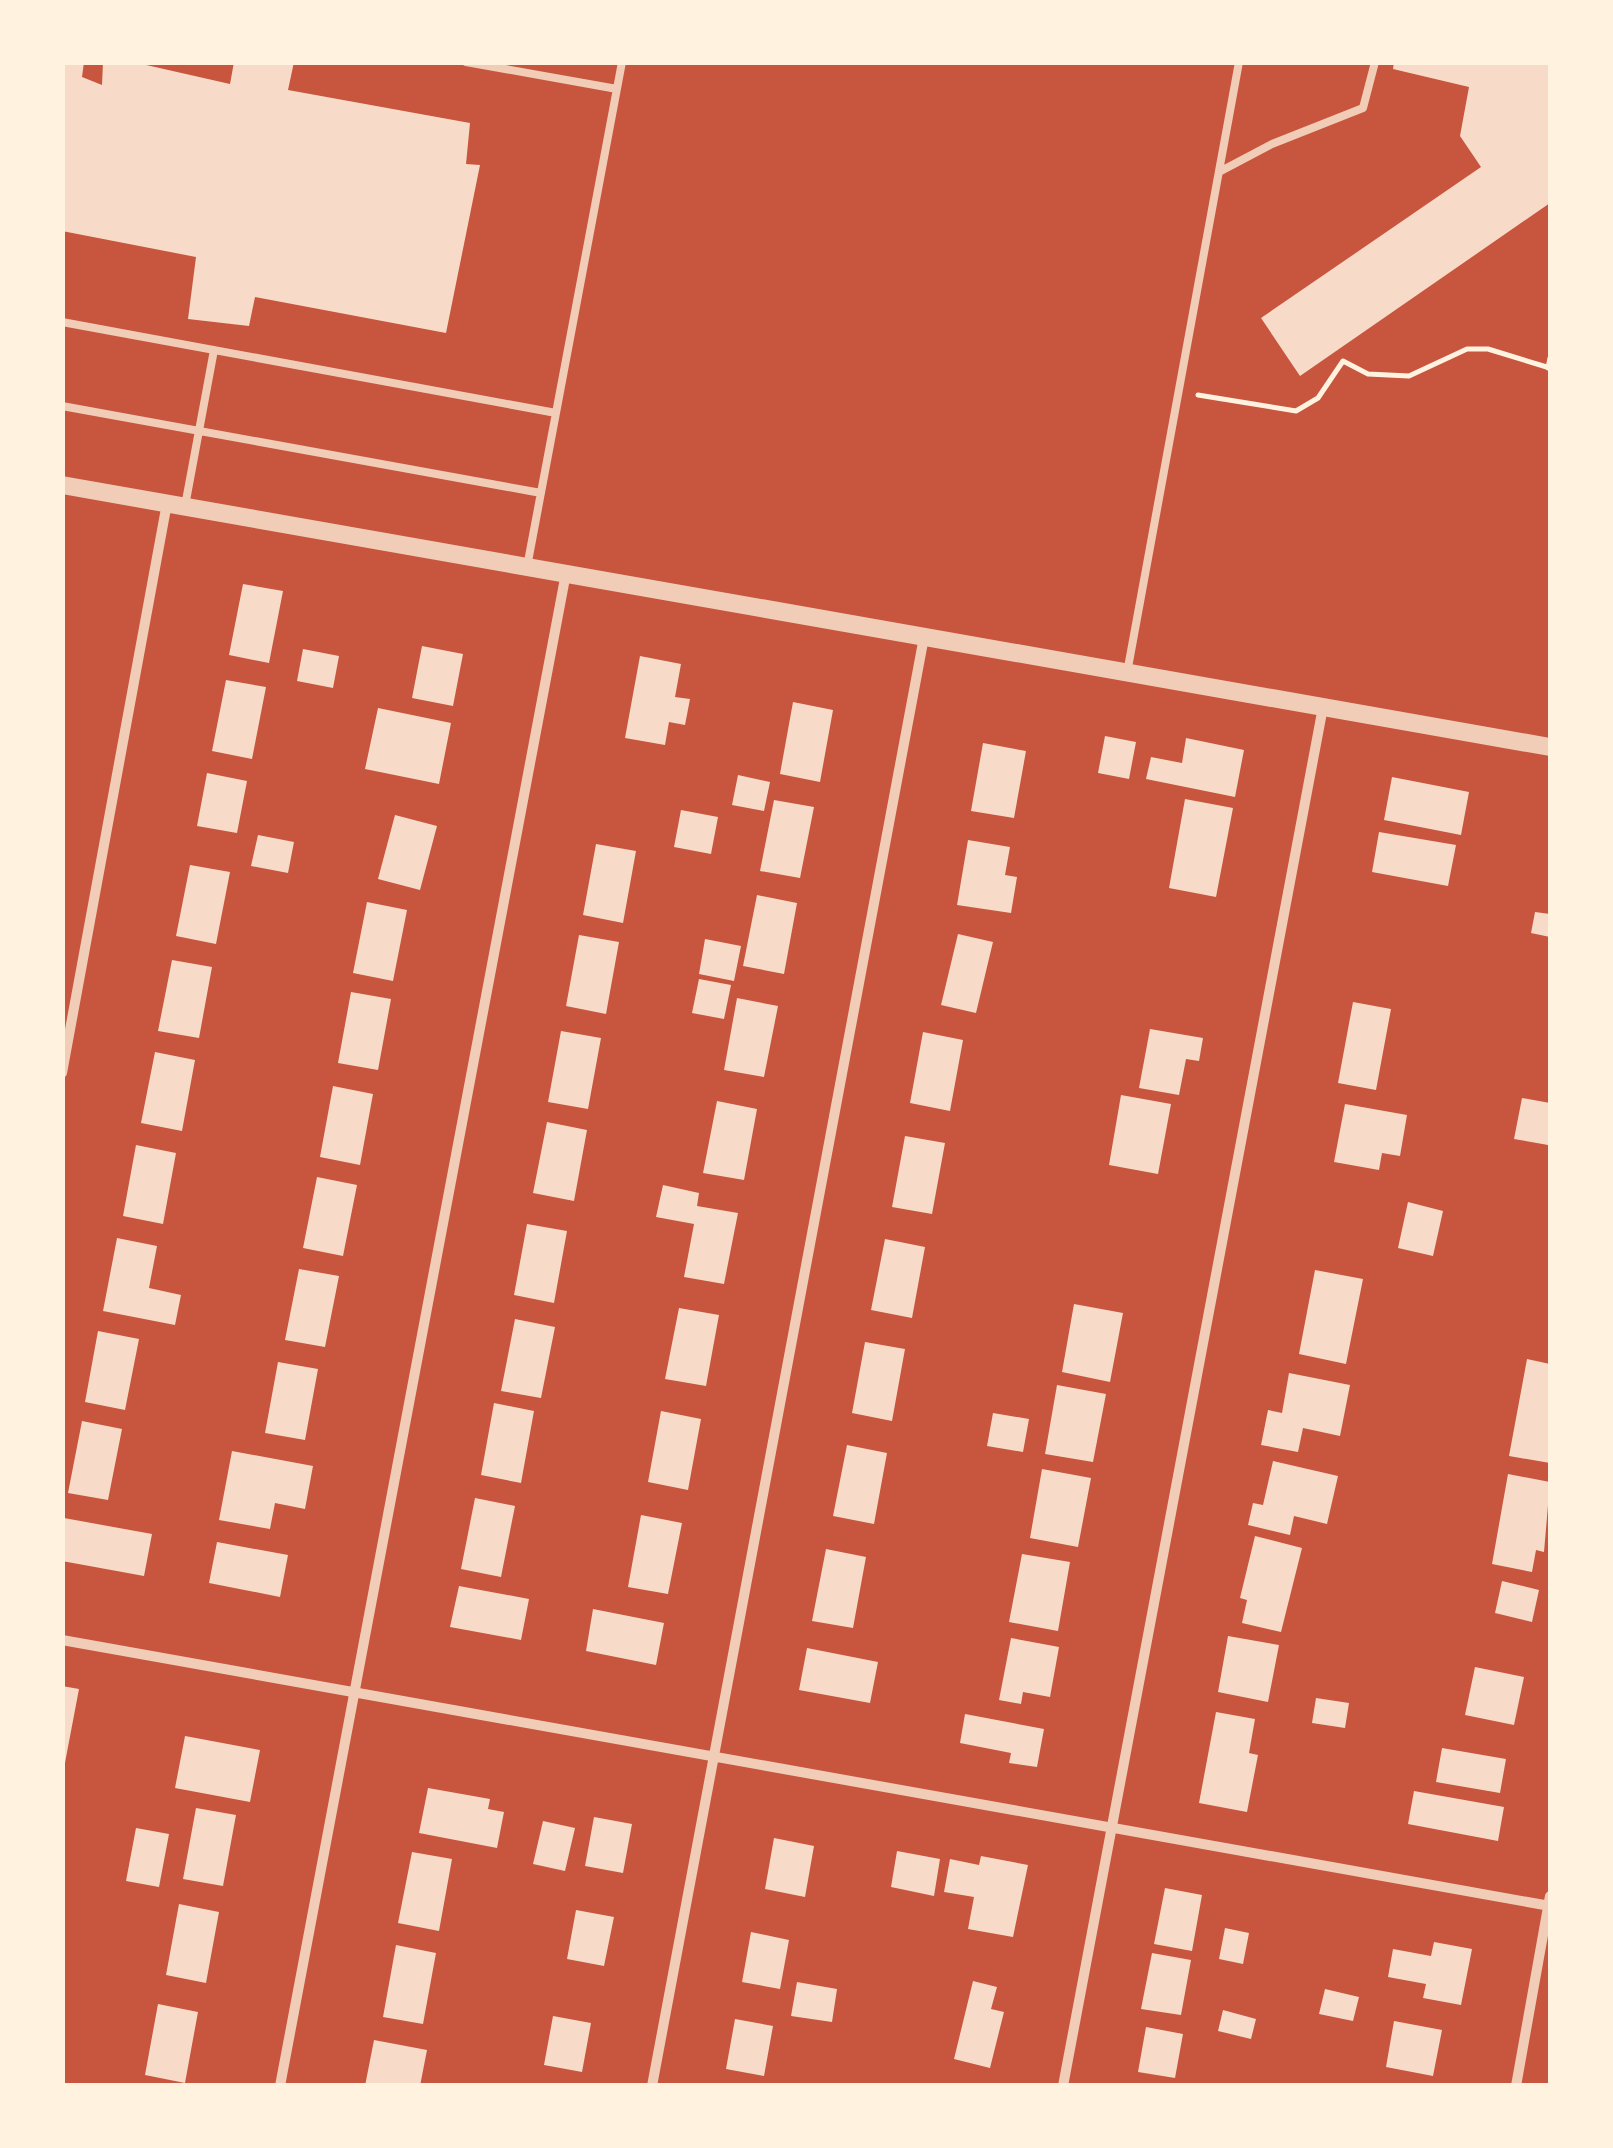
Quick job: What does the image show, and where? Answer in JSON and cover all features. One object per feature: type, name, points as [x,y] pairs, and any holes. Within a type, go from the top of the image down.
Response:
[{"type":"street","points":[[62,484],[1550,748]]},
{"type":"street","points":[[62,1073],[176,505]]},
{"type":"street","points":[[280,2086],[566,574]]},
{"type":"street","points":[[652,2086],[924,636]]},
{"type":"street","points":[[1063,2086],[1323,707]]},
{"type":"street","points":[[62,1640],[1110,1829],[1550,1902],[1516,2086]]},
{"type":"lane","points":[[466,62],[617,88]]},
{"type":"lane","points":[[527,567],[622,62]]},
{"type":"lane","points":[[1127,672],[1239,62]]},
{"type":"lane","points":[[1219,172],[1272,144],[1363,108],[1375,62]]},
{"type":"lane","points":[[62,322],[556,412]]},
{"type":"lane","points":[[176,505],[200,431],[214,350]]},
{"type":"lane","points":[[62,406],[541,493]]},
{"type":"path","points":[[1195,395],[1296,411],[1318,398],[1343,361],[1368,374],[1408,376],[1467,349],[1488,349],[1550,368],[1550,358]]},
{"type":"building","points":[[62,62],[84,62],[82,77],[102,85],[103,62],[133,62],[230,84],[234,62],[294,62],[288,90],[470,123],[466,164],[480,165],[446,333],[255,297],[249,326],[188,319],[196,257],[62,231]]},
{"type":"building","points":[[1394,62],[1550,62],[1550,203],[1300,376],[1261,318],[1481,167],[1460,136],[1469,87],[1393,69]]},
{"type":"building","points":[[243,584],[283,591],[269,663],[229,655]]},
{"type":"building","points":[[422,646],[463,654],[453,706],[412,698]]},
{"type":"building","points":[[303,649],[339,656],[333,688],[297,681]]},
{"type":"building","points":[[640,656],[681,664],[675,697],[690,699],[685,725],[669,722],[665,745],[625,738]]},
{"type":"building","points":[[226,680],[266,687],[252,759],[212,751]]},
{"type":"building","points":[[793,702],[833,710],[820,782],[780,774]]},
{"type":"building","points":[[378,708],[451,723],[439,784],[365,769]]},
{"type":"building","points":[[1105,736],[1136,742],[1129,779],[1098,773]]},
{"type":"building","points":[[1186,738],[1244,750],[1235,797],[1146,779],[1151,757],[1182,763]]},
{"type":"building","points":[[983,743],[1026,751],[1014,818],[971,811]]},
{"type":"building","points":[[207,773],[247,781],[237,833],[197,826]]},
{"type":"building","points":[[738,775],[770,782],[764,811],[732,805]]},
{"type":"building","points":[[1392,777],[1469,792],[1461,835],[1384,820]]},
{"type":"building","points":[[1185,799],[1233,808],[1216,897],[1169,888]]},
{"type":"building","points":[[774,800],[814,807],[800,878],[760,871]]},
{"type":"building","points":[[681,810],[718,817],[711,854],[674,847]]},
{"type":"building","points":[[395,815],[437,826],[420,890],[378,879]]},
{"type":"building","points":[[1379,832],[1456,845],[1448,886],[1372,872]]},
{"type":"building","points":[[258,835],[294,842],[288,873],[251,866]]},
{"type":"building","points":[[968,840],[1010,847],[1005,875],[1017,877],[1011,913],[957,905]]},
{"type":"building","points":[[596,844],[636,851],[623,923],[583,915]]},
{"type":"building","points":[[190,865],[230,872],[216,944],[176,936]]},
{"type":"building","points":[[757,895],[797,903],[784,974],[743,966]]},
{"type":"building","points":[[367,902],[407,910],[393,981],[353,973]]},
{"type":"building","points":[[1535,912],[1550,914],[1550,937],[1531,933]]},
{"type":"building","points":[[958,934],[993,942],[976,1013],[941,1005]]},
{"type":"building","points":[[579,935],[619,942],[606,1014],[566,1006]]},
{"type":"building","points":[[705,939],[741,946],[734,981],[699,974]]},
{"type":"building","points":[[172,960],[212,967],[199,1038],[158,1031]]},
{"type":"building","points":[[699,979],[731,985],[724,1019],[692,1013]]},
{"type":"building","points":[[351,992],[391,999],[378,1070],[338,1063]]},
{"type":"building","points":[[737,998],[778,1006],[764,1077],[724,1070]]},
{"type":"building","points":[[1353,1002],[1391,1009],[1376,1090],[1338,1083]]},
{"type":"building","points":[[1150,1029],[1203,1038],[1199,1061],[1186,1059],[1179,1095],[1139,1088]]},
{"type":"building","points":[[561,1031],[601,1038],[588,1109],[548,1102]]},
{"type":"building","points":[[923,1032],[963,1040],[950,1111],[910,1103]]},
{"type":"building","points":[[155,1052],[195,1060],[182,1131],[141,1123]]},
{"type":"building","points":[[333,1086],[373,1094],[360,1165],[320,1157]]},
{"type":"building","points":[[1121,1095],[1171,1104],[1158,1174],[1109,1165]]},
{"type":"building","points":[[1522,1098],[1550,1103],[1548,1145],[1514,1139]]},
{"type":"building","points":[[717,1101],[757,1109],[744,1180],[703,1173]]},
{"type":"building","points":[[1345,1104],[1407,1115],[1400,1156],[1382,1153],[1379,1170],[1334,1162]]},
{"type":"building","points":[[547,1122],[587,1130],[574,1201],[533,1193]]},
{"type":"building","points":[[905,1136],[945,1143],[932,1214],[892,1207]]},
{"type":"building","points":[[136,1145],[176,1153],[163,1224],[123,1216]]},
{"type":"building","points":[[317,1177],[357,1185],[343,1256],[303,1248]]},
{"type":"building","points":[[663,1185],[699,1193],[697,1206],[738,1213],[724,1284],[684,1277],[694,1224],[656,1217]]},
{"type":"building","points":[[1408,1202],[1443,1211],[1433,1256],[1398,1248]]},
{"type":"building","points":[[527,1224],[567,1231],[554,1303],[514,1295]]},
{"type":"building","points":[[117,1238],[157,1246],[149,1288],[181,1295],[175,1325],[103,1311]]},
{"type":"building","points":[[885,1239],[925,1247],[912,1318],[871,1310]]},
{"type":"building","points":[[299,1269],[339,1276],[325,1347],[285,1340]]},
{"type":"building","points":[[1315,1270],[1363,1279],[1346,1364],[1299,1354]]},
{"type":"building","points":[[1074,1304],[1123,1313],[1110,1382],[1062,1372]]},
{"type":"building","points":[[679,1308],[719,1315],[706,1386],[665,1379]]},
{"type":"building","points":[[515,1319],[555,1327],[541,1398],[501,1391]]},
{"type":"building","points":[[98,1331],[139,1339],[125,1410],[85,1402]]},
{"type":"building","points":[[865,1342],[905,1349],[892,1421],[852,1413]]},
{"type":"building","points":[[1527,1359],[1550,1364],[1550,1463],[1509,1456]]},
{"type":"building","points":[[278,1362],[318,1369],[305,1440],[265,1433]]},
{"type":"building","points":[[1289,1373],[1350,1385],[1340,1436],[1303,1428],[1298,1452],[1261,1445],[1268,1410],[1282,1413]]},
{"type":"building","points":[[1057,1385],[1106,1394],[1093,1462],[1045,1454]]},
{"type":"building","points":[[494,1403],[534,1411],[521,1483],[481,1475]]},
{"type":"building","points":[[661,1411],[701,1419],[688,1490],[648,1482]]},
{"type":"building","points":[[993,1413],[1029,1419],[1023,1452],[987,1446]]},
{"type":"building","points":[[82,1421],[122,1429],[108,1500],[68,1493]]},
{"type":"building","points":[[847,1445],[887,1453],[874,1524],[833,1516]]},
{"type":"building","points":[[232,1451],[313,1466],[305,1509],[275,1503],[270,1529],[219,1520]]},
{"type":"building","points":[[1273,1461],[1338,1476],[1327,1524],[1294,1516],[1290,1535],[1248,1525],[1253,1503],[1263,1505]]},
{"type":"building","points":[[1042,1469],[1091,1478],[1078,1547],[1030,1538]]},
{"type":"building","points":[[1508,1474],[1550,1482],[1544,1552],[1536,1550],[1532,1572],[1492,1564]]},
{"type":"building","points":[[475,1498],[515,1506],[501,1577],[461,1569]]},
{"type":"building","points":[[641,1515],[682,1523],[668,1594],[628,1587]]},
{"type":"building","points":[[64,1518],[152,1534],[144,1576],[62,1561]]},
{"type":"building","points":[[1255,1536],[1302,1548],[1281,1632],[1242,1623],[1247,1600],[1240,1598]]},
{"type":"building","points":[[217,1542],[288,1555],[280,1597],[209,1583]]},
{"type":"building","points":[[826,1549],[866,1557],[853,1628],[812,1621]]},
{"type":"building","points":[[1022,1554],[1070,1562],[1058,1631],[1009,1622]]},
{"type":"building","points":[[1502,1581],[1539,1590],[1532,1622],[1495,1613]]},
{"type":"building","points":[[459,1586],[529,1599],[521,1640],[450,1627]]},
{"type":"building","points":[[593,1609],[664,1623],[656,1665],[586,1651]]},
{"type":"building","points":[[1228,1636],[1279,1645],[1268,1702],[1218,1692]]},
{"type":"building","points":[[1011,1638],[1059,1647],[1050,1697],[1023,1692],[1021,1704],[999,1700]]},
{"type":"building","points":[[807,1648],[878,1662],[870,1703],[799,1690]]},
{"type":"building","points":[[1475,1667],[1524,1677],[1514,1725],[1465,1715]]},
{"type":"building","points":[[62,1686],[79,1689],[64,1768],[62,1768]]},
{"type":"building","points":[[1316,1698],[1349,1703],[1345,1728],[1312,1723]]},
{"type":"building","points":[[1216,1712],[1255,1719],[1249,1753],[1258,1755],[1247,1812],[1199,1803]]},
{"type":"building","points":[[965,1714],[1044,1729],[1037,1767],[1009,1763],[1011,1753],[960,1743]]},
{"type":"building","points":[[185,1736],[260,1750],[250,1802],[175,1788]]},
{"type":"building","points":[[1442,1748],[1506,1759],[1500,1793],[1436,1782]]},
{"type":"building","points":[[428,1788],[490,1799],[488,1809],[504,1812],[497,1848],[419,1833]]},
{"type":"building","points":[[1414,1791],[1504,1807],[1498,1841],[1408,1824]]},
{"type":"building","points":[[196,1808],[236,1815],[223,1886],[183,1879]]},
{"type":"building","points":[[594,1817],[632,1824],[623,1873],[585,1866]]},
{"type":"building","points":[[543,1821],[575,1828],[565,1871],[533,1864]]},
{"type":"building","points":[[136,1828],[169,1834],[159,1887],[126,1881]]},
{"type":"building","points":[[774,1838],[814,1846],[805,1897],[765,1889]]},
{"type":"building","points":[[897,1851],[940,1859],[934,1896],[891,1887]]},
{"type":"building","points":[[412,1852],[452,1859],[439,1931],[398,1923]]},
{"type":"building","points":[[981,1856],[1028,1865],[1013,1937],[968,1929],[974,1897],[944,1892],[950,1859],[979,1865]]},
{"type":"building","points":[[1165,1888],[1202,1895],[1192,1951],[1154,1944]]},
{"type":"building","points":[[179,1904],[219,1912],[206,1983],[166,1975]]},
{"type":"building","points":[[576,1910],[614,1917],[604,1966],[567,1959]]},
{"type":"building","points":[[1225,1928],[1249,1933],[1243,1964],[1219,1959]]},
{"type":"building","points":[[751,1932],[789,1940],[780,1989],[742,1982]]},
{"type":"building","points":[[1434,1942],[1472,1949],[1461,2005],[1423,1998],[1426,1984],[1388,1977],[1393,1949],[1431,1956]]},
{"type":"building","points":[[396,1945],[436,1953],[423,2024],[383,2017]]},
{"type":"building","points":[[1152,1953],[1191,1960],[1181,2015],[1141,2009]]},
{"type":"building","points":[[973,1981],[997,1987],[991,2009],[1004,2012],[990,2068],[954,2059]]},
{"type":"building","points":[[797,1982],[837,1989],[832,2022],[791,2016]]},
{"type":"building","points":[[1325,1989],[1359,1997],[1353,2021],[1319,2014]]},
{"type":"building","points":[[158,2004],[198,2012],[185,2083],[145,2075]]},
{"type":"building","points":[[1223,2010],[1256,2019],[1251,2039],[1218,2031]]},
{"type":"building","points":[[553,2016],[591,2023],[582,2072],[544,2065]]},
{"type":"building","points":[[735,2019],[773,2026],[764,2076],[726,2069]]},
{"type":"building","points":[[1394,2021],[1442,2030],[1433,2076],[1386,2067]]},
{"type":"building","points":[[1146,2027],[1183,2034],[1175,2078],[1138,2072]]},
{"type":"building","points":[[374,2040],[427,2050],[420,2086],[365,2086]]}]
